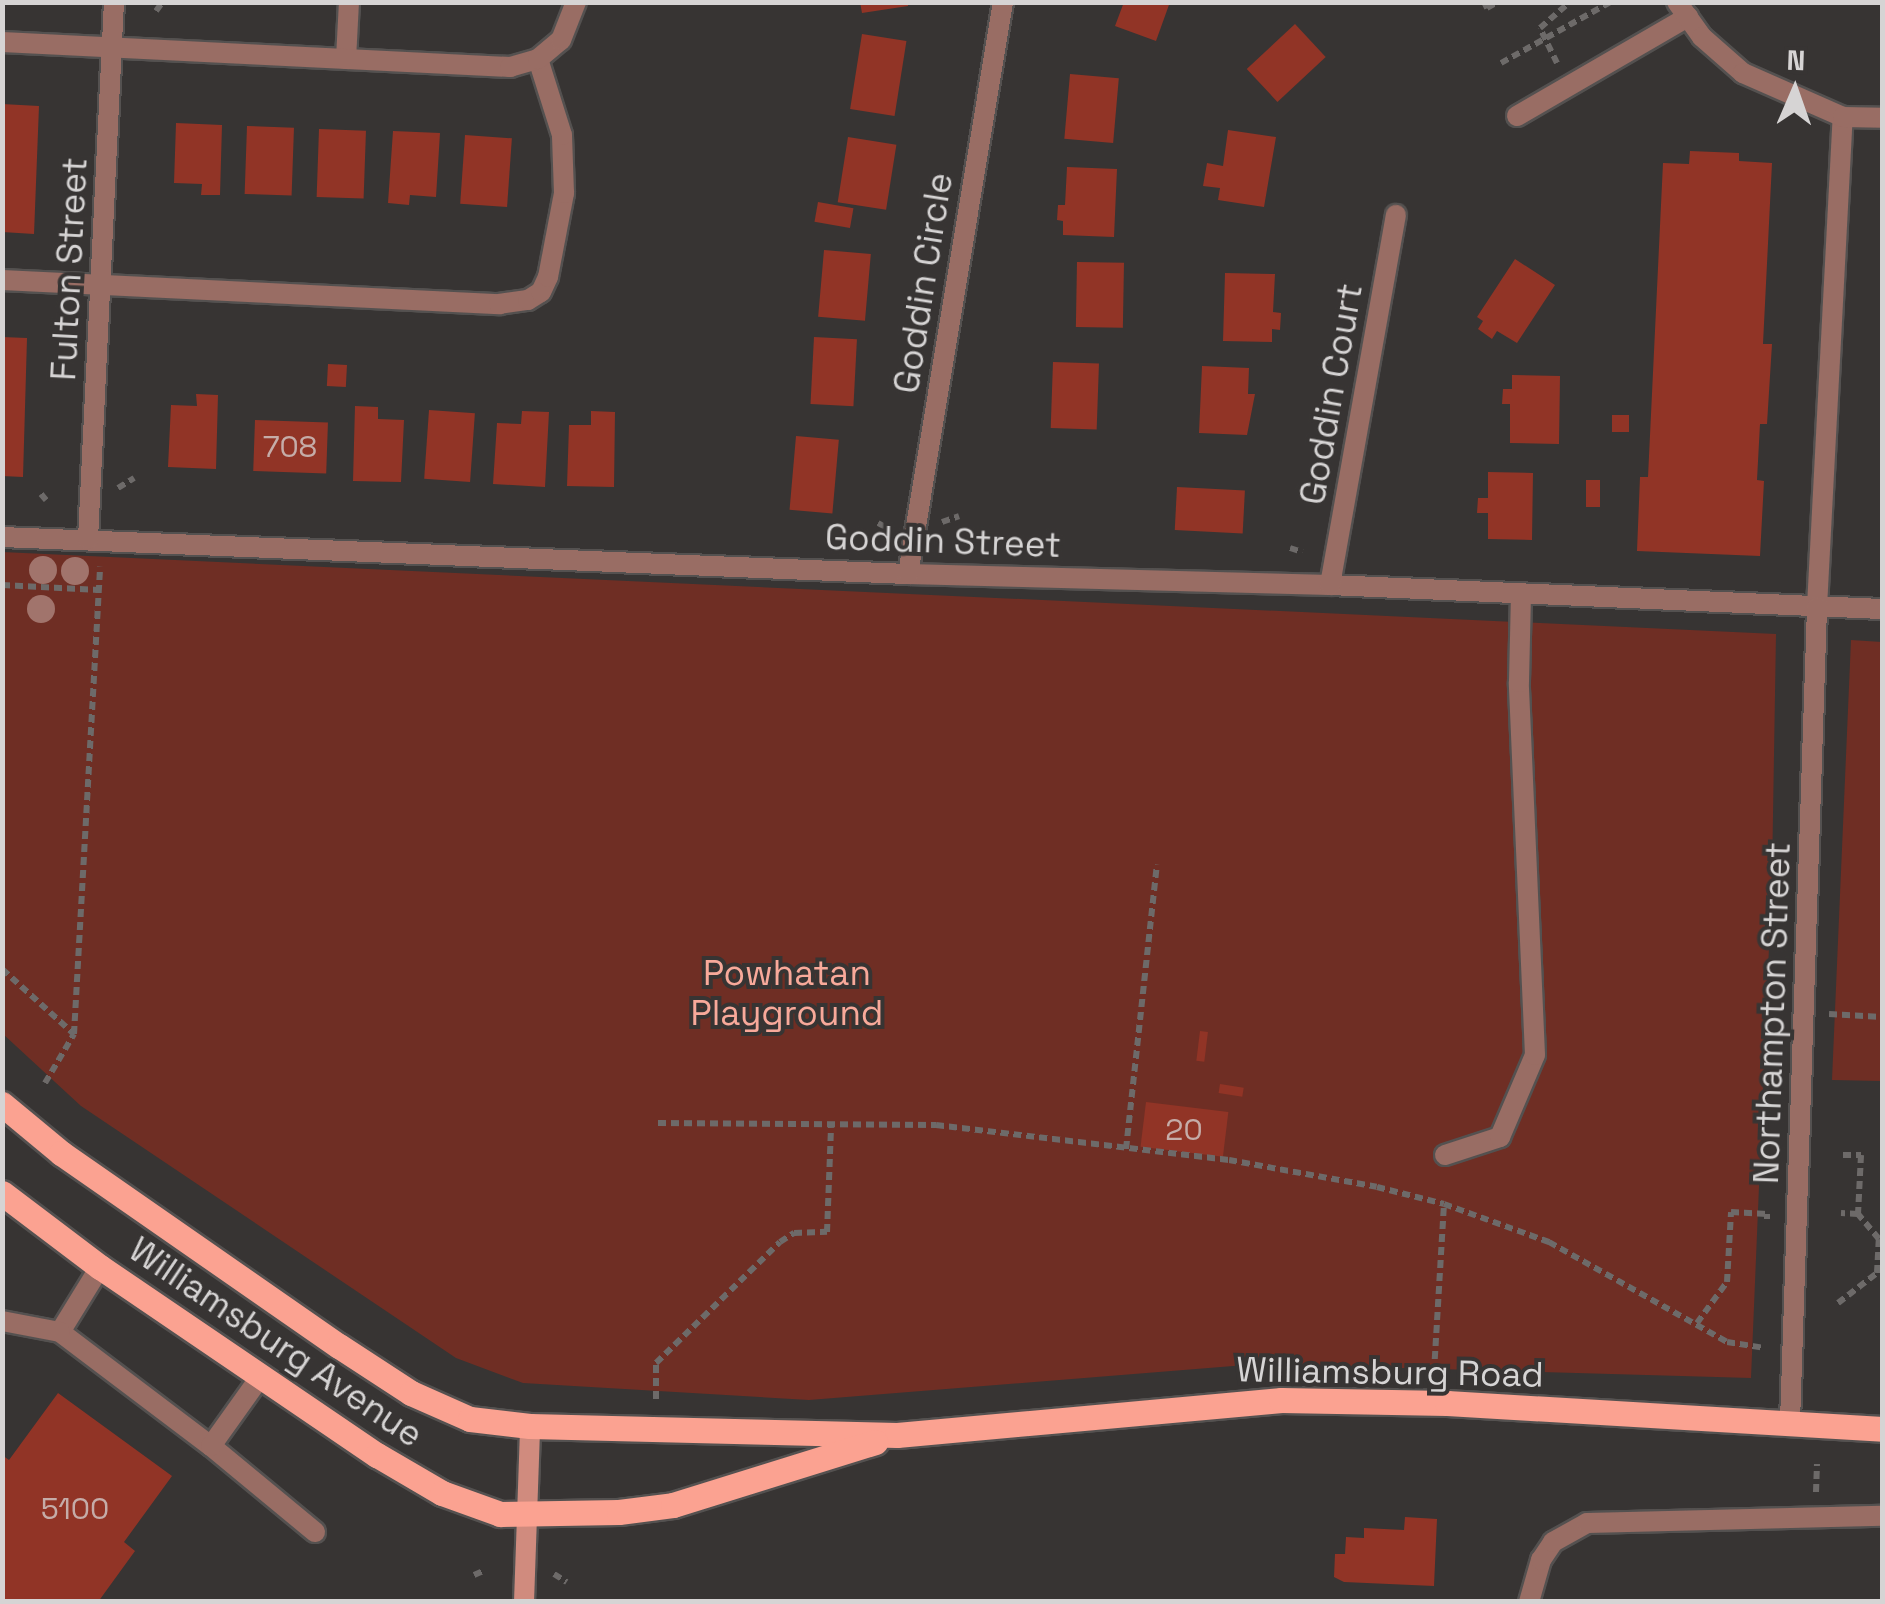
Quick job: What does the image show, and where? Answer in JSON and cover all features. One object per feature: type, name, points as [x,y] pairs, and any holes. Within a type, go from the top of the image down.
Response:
[{"type":"main road","name":"Williamsburg Avenue","points":[[2,1104],[61,1153],[339,1346],[411,1393],[470,1419]]},
{"type":"main road","name":"Williamsburg Avenue","points":[[2,1192],[100,1267],[442,1493],[500,1514],[528,1516]]},
{"type":"main road","name":"Williamsburg Road","points":[[470,1419],[530,1426],[897,1436],[1281,1400],[1447,1402],[1882,1429]]},
{"type":"main road","name":"Williamsburg Road","points":[[528,1516],[673,1504],[897,1436]]},
{"type":"street","name":"Fulton Street","points":[[95,542],[114,2]]},
{"type":"street","points":[[346,58],[349,2]]},
{"type":"street","points":[[2,42],[510,67],[538,58],[561,40],[576,2]]},
{"type":"street","name":"Goddin Circle","points":[[908,574],[1002,2]]},
{"type":"street","points":[[1517,116],[1683,10],[1742,73],[1843,117],[1882,118]]},
{"type":"street","points":[[2,280],[499,304],[528,300],[540,292],[548,277],[564,193],[559,120],[538,58]]},
{"type":"street","name":"Northampton Street","points":[[1790,1422],[1818,607],[1843,117]]},
{"type":"street","name":"Goddin Court","points":[[1330,584],[1396,214]]},
{"type":"street","name":"Goddin Street","points":[[2,537],[908,574],[1330,584],[1882,610]]},
{"type":"street","points":[[1445,1155],[1500,1136],[1535,1055],[1519,682],[1521,593]]},
{"type":"street","points":[[60,1332],[100,1267]]},
{"type":"street","points":[[2,1321],[60,1332],[212,1446],[314,1532]]},
{"type":"street","points":[[212,1446],[261,1376]]},
{"type":"street","points":[[524,1602],[530,1426]]},
{"type":"street","points":[[1529,1602],[1540,1560],[1553,1542],[1587,1523],[1882,1516]]},
{"type":"path","points":[[1484,2],[1487,8],[1498,2]]},
{"type":"path","points":[[1546,41],[1540,28],[1570,2]]},
{"type":"path","points":[[1501,64],[1609,3]]},
{"type":"path","points":[[118,488],[134,478]]},
{"type":"path","points":[[942,522],[960,516]]},
{"type":"path","points":[[878,523],[887,528]]},
{"type":"path","points":[[45,1083],[74,1034],[99,590],[95,542]]},
{"type":"path","points":[[1290,548],[1302,552]]},
{"type":"path","points":[[2,586],[99,590]]},
{"type":"path","points":[[1126,1149],[1157,865]]},
{"type":"path","points":[[2,970],[74,1034]]},
{"type":"path","points":[[1830,1014],[1882,1017]]},
{"type":"path","points":[[658,1123],[936,1126],[1229,1160],[1444,1204],[1549,1242],[1728,1342],[1763,1348]]},
{"type":"path","points":[[656,1402],[656,1363],[780,1242],[794,1233],[827,1232],[831,1127]]},
{"type":"path","points":[[1838,1303],[1878,1273],[1880,1262],[1879,1238],[1858,1214],[1861,1155],[1842,1155]]},
{"type":"path","points":[[1434,1374],[1444,1204]]},
{"type":"path","points":[[1698,1323],[1727,1282],[1730,1212],[1768,1214],[1767,1234]]},
{"type":"path","points":[[1841,1213],[1858,1214]]},
{"type":"path","points":[[1762,1366],[1764,1328]]},
{"type":"path","points":[[1816,1489],[1817,1464]]},
{"type":"path","points":[[474,1575],[483,1571]]},
{"type":"path","points":[[554,1574],[566,1582]]},
{"type":"green space","name":"Powhatan Playground","points":[[2,552],[1776,634],[1772,876],[1751,1378],[1258,1364],[809,1400],[523,1383],[456,1358],[81,1106],[3,1034]]},
{"type":"green space","points":[[1851,640],[1882,642],[1882,1081],[1832,1080]]},
{"type":"building","points":[[860,2],[908,2],[908,6],[862,13]]},
{"type":"building","points":[[1124,2],[1170,2],[1156,41],[1115,26]]},
{"type":"building","points":[[1295,24],[1326,57],[1277,102],[1247,69]]},
{"type":"building","points":[[862,34],[906,41],[895,116],[850,109]]},
{"type":"building","points":[[1070,74],[1119,78],[1113,143],[1064,139]]},
{"type":"building","points":[[2,104],[39,106],[34,234],[2,232]]},
{"type":"building","points":[[176,123],[222,125],[220,195],[201,195],[202,184],[174,183]]},
{"type":"building","points":[[247,126],[294,128],[292,196],[245,194]]},
{"type":"building","points":[[319,129],[366,131],[364,199],[317,197]]},
{"type":"building","points":[[1228,130],[1276,137],[1264,207],[1218,200],[1220,188],[1203,186],[1207,163],[1223,166]]},
{"type":"building","points":[[393,131],[440,133],[436,197],[410,195],[409,205],[388,203]]},
{"type":"building","points":[[465,135],[512,138],[507,207],[460,204]]},
{"type":"building","points":[[848,137],[896,145],[886,210],[838,202]]},
{"type":"building","points":[[1690,151],[1739,153],[1739,161],[1772,163],[1763,344],[1772,344],[1767,424],[1760,424],[1757,480],[1764,481],[1760,556],[1637,551],[1640,477],[1648,477],[1663,163],[1689,164]]},
{"type":"building","points":[[1067,167],[1117,169],[1114,237],[1063,235],[1063,221],[1057,220],[1058,205],[1065,205]]},
{"type":"building","points":[[818,202],[853,208],[850,228],[815,222]]},
{"type":"building","points":[[824,250],[871,254],[865,321],[818,317]]},
{"type":"building","points":[[1515,259],[1555,285],[1517,343],[1497,331],[1492,339],[1478,329],[1483,321],[1477,317]]},
{"type":"building","points":[[1077,262],[1124,263],[1123,328],[1076,327]]},
{"type":"building","points":[[1225,273],[1275,274],[1273,312],[1281,313],[1280,330],[1272,329],[1272,342],[1223,341]]},
{"type":"building","points":[[2,337],[27,338],[23,477],[2,476]]},
{"type":"building","points":[[814,337],[857,339],[853,406],[810,404]]},
{"type":"building","points":[[1053,362],[1099,364],[1097,430],[1051,428]]},
{"type":"building","points":[[328,364],[347,365],[346,387],[327,386]]},
{"type":"building","points":[[1202,366],[1249,368],[1248,394],[1255,394],[1247,435],[1199,433]]},
{"type":"building","points":[[1512,375],[1560,376],[1559,444],[1510,443],[1510,404],[1502,404],[1503,389],[1512,389]]},
{"type":"building","points":[[196,394],[218,395],[216,469],[168,467],[171,405],[197,406]]},
{"type":"building","points":[[355,406],[378,407],[378,419],[404,420],[401,482],[353,481]]},
{"type":"building","points":[[429,410],[475,413],[470,482],[424,479]]},
{"type":"building","points":[[522,411],[549,412],[545,487],[493,484],[497,423],[521,424]]},
{"type":"building","points":[[591,411],[615,412],[614,487],[567,486],[569,425],[591,425]]},
{"type":"building","points":[[1612,415],[1629,415],[1629,432],[1612,432]]},
{"type":"building","points":[[255,420],[328,423],[326,474],[253,471]]},
{"type":"building","points":[[796,436],[839,440],[832,513],[790,510]]},
{"type":"building","points":[[1488,472],[1533,473],[1532,540],[1488,539],[1488,513],[1477,513],[1478,498],[1488,498]]},
{"type":"building","points":[[1586,480],[1600,480],[1600,507],[1586,507]]},
{"type":"building","points":[[1177,487],[1245,491],[1243,533],[1175,530]]},
{"type":"building","points":[[1200,1031],[1208,1032],[1204,1062],[1196,1061]]},
{"type":"building","points":[[1220,1084],[1244,1088],[1242,1097],[1219,1093]]},
{"type":"building","points":[[1146,1102],[1228,1112],[1223,1157],[1141,1147]]},
{"type":"building","points":[[58,1393],[172,1476],[124,1542],[135,1551],[98,1602],[2,1602],[2,1455],[9,1460]]},
{"type":"building","points":[[1405,1517],[1437,1519],[1434,1586],[1344,1582],[1334,1577],[1335,1554],[1345,1554],[1346,1537],[1364,1538],[1364,1528],[1404,1530]]}]
